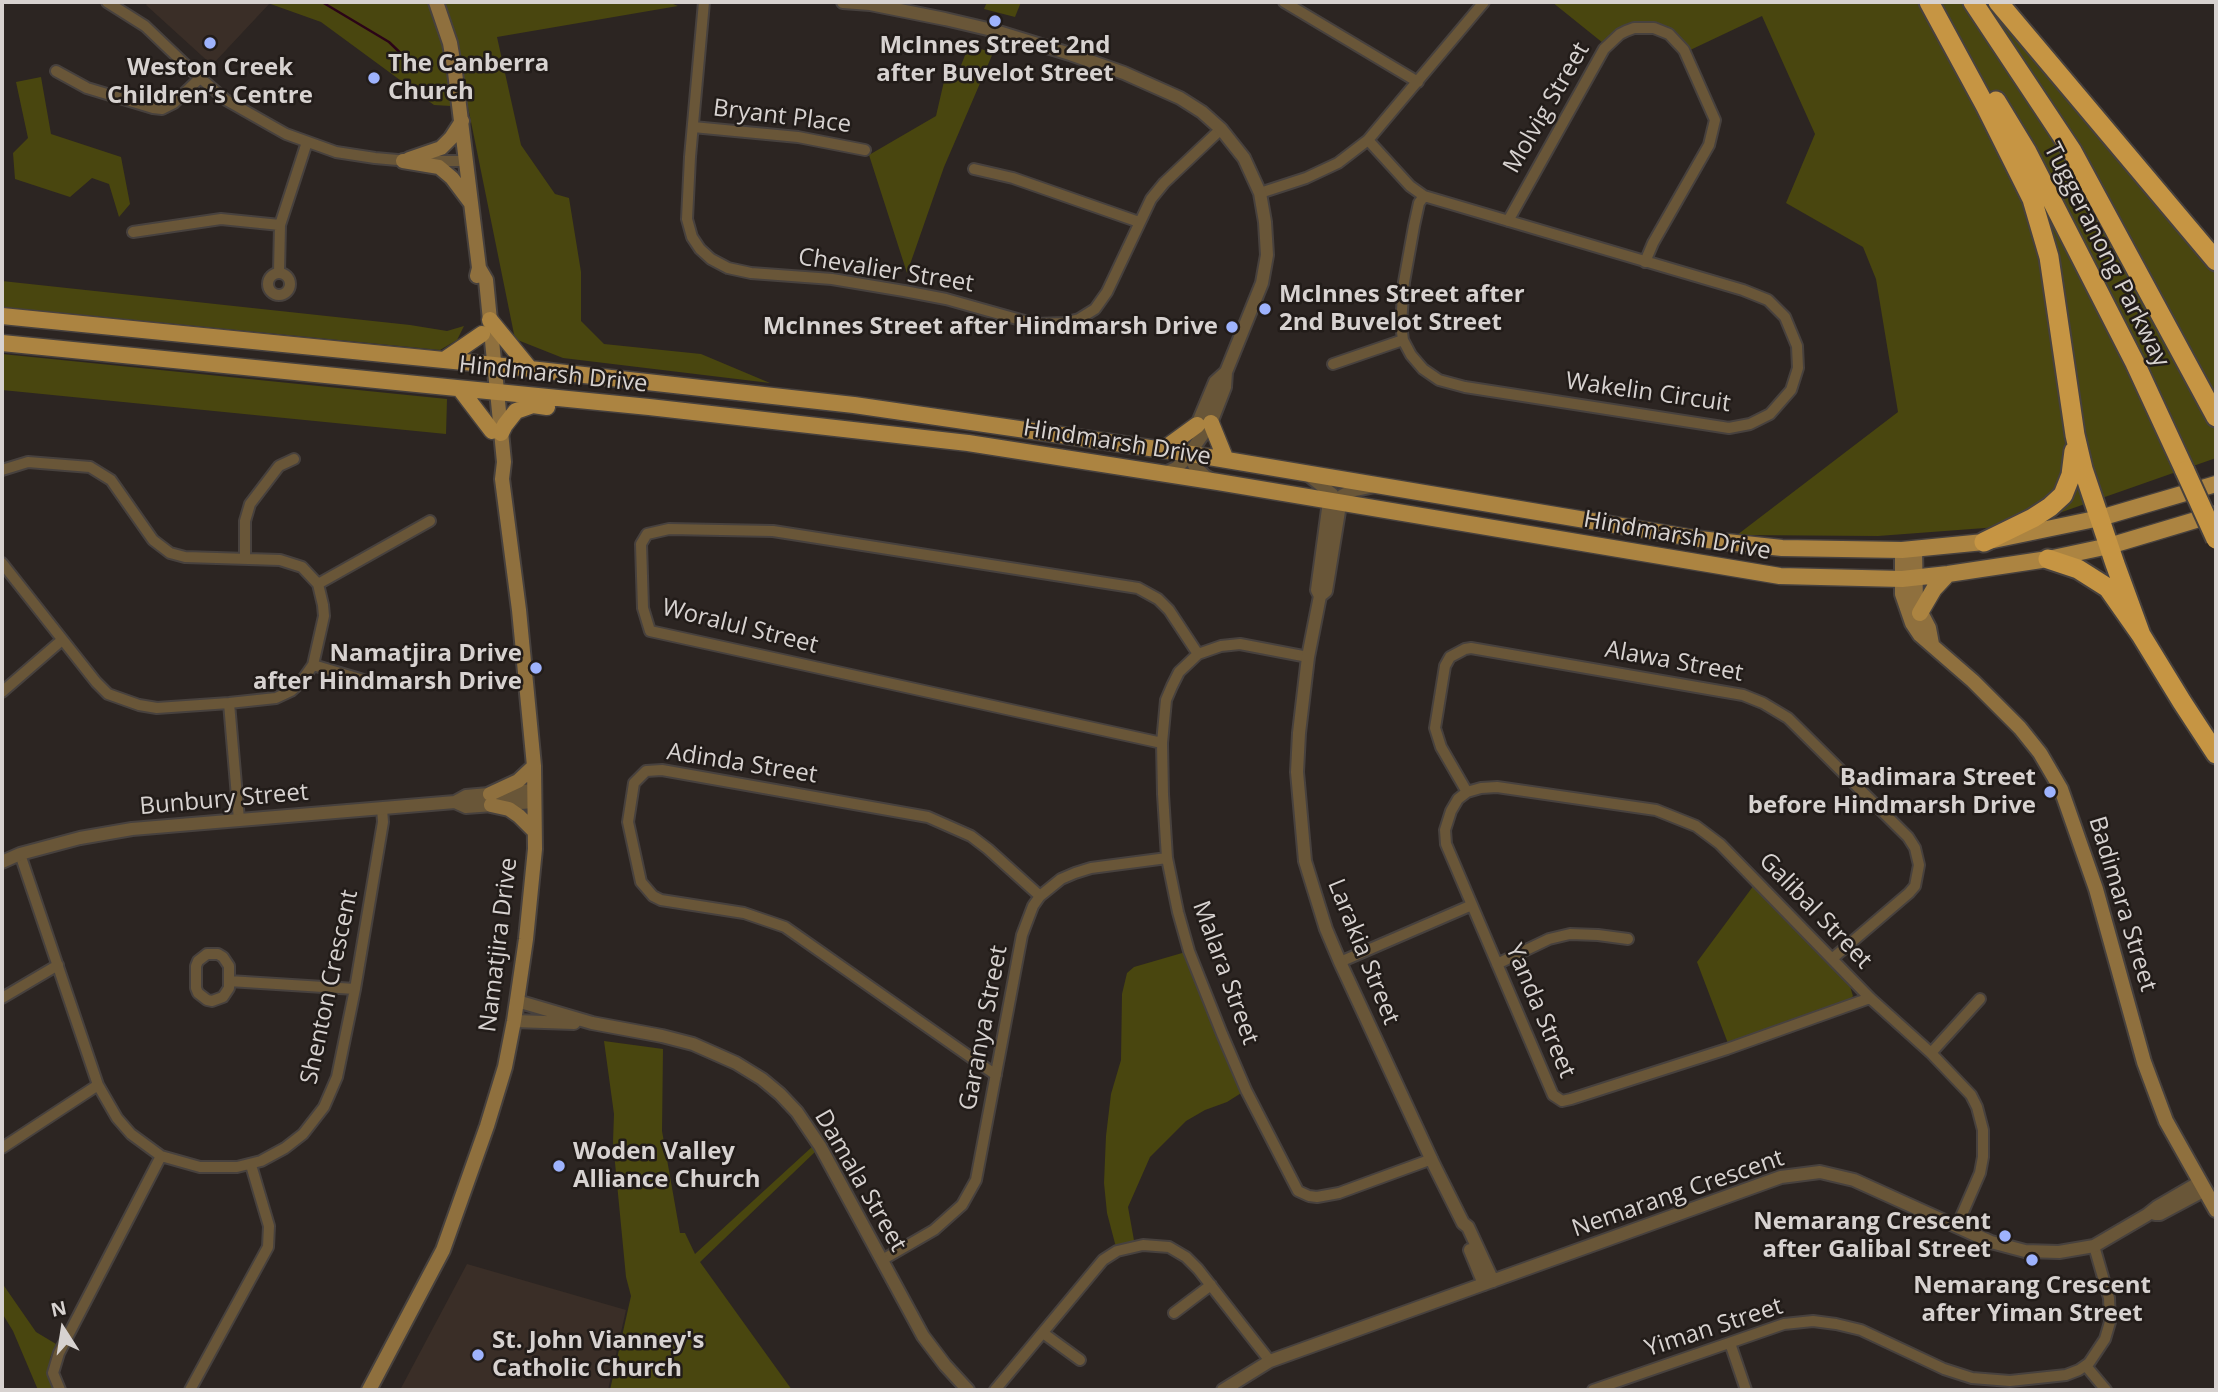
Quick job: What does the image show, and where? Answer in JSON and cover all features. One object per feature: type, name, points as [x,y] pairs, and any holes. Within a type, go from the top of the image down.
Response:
[{"type":"highway","points":[[1929,2],[2032,199],[2049,257],[2075,435],[2083,469],[2141,635]]},
{"type":"highway","name":"Tuggeranong Parkway","points":[[1936,2],[2027,152],[2135,363],[2216,539]]},
{"type":"highway","name":"Tuggeranong Parkway","points":[[1973,2],[2072,151],[2216,417]]},
{"type":"highway","points":[[1998,2],[2216,261]]},
{"type":"highway","points":[[1984,542],[2033,518],[2063,495],[2071,475],[2075,435]]},
{"type":"highway","points":[[2048,559],[2078,569],[2108,588],[2216,754]]},
{"type":"main road","name":"Namatjira Drive","points":[[369,1390],[443,1250],[488,1126],[505,1067],[514,1021],[534,862],[534,766],[519,610],[502,479],[504,462],[496,432],[486,327],[476,281],[479,268],[462,121],[450,43],[436,2]]},
{"type":"main road","points":[[403,161],[441,148],[462,121]]},
{"type":"main road","points":[[403,161],[439,167],[453,177],[471,203]]},
{"type":"main road","name":"Hindmarsh Drive","points":[[2,316],[490,364],[854,405],[1164,449],[1699,539],[1782,548],[1909,550],[1984,542],[2099,518],[2216,484]]},
{"type":"main road","points":[[444,360],[486,327],[530,369]]},
{"type":"main road","name":"Hindmarsh Drive","points":[[2,343],[839,427],[968,443],[1780,576],[1841,579],[1908,578],[1948,574],[2048,559],[2109,546],[2216,514]]},
{"type":"main road","points":[[460,389],[496,432],[516,411],[533,405],[596,412],[610,404]]},
{"type":"main road","points":[[1164,449],[1204,424],[1226,460]]},
{"type":"main road","name":"Badimara Street","points":[[1909,550],[1908,578],[1902,594],[1920,635],[1932,643],[2020,728],[2040,753],[2061,789],[2096,889],[2144,1062],[2166,1121],[2216,1210]]},
{"type":"main road","points":[[1920,613],[1934,589],[1948,574]]},
{"type":"main road","name":"Badimara Street","points":[[1908,578],[1920,613],[1929,628],[1932,643]]},
{"type":"main road","points":[[490,800],[534,766]]},
{"type":"main road","points":[[490,800],[519,816],[534,831]]},
{"type":"street","points":[[107,2],[145,26],[200,78],[237,106],[286,134],[336,152],[403,161],[466,161]]},
{"type":"street","name":"Chevalier Street","points":[[704,2],[687,206],[691,237],[711,259],[728,268],[751,273],[832,279],[946,299],[1035,324],[1064,323],[1087,315],[1095,309],[1107,292],[1151,200],[1164,183],[1221,129]]},
{"type":"street","points":[[843,2],[870,4],[1004,33],[1145,82],[1180,98],[1202,112],[1221,129],[1244,158],[1260,193],[1267,255],[1262,283],[1226,372],[1225,387],[1191,454],[1176,468],[1163,474]]},
{"type":"street","points":[[1284,2],[1418,82]]},
{"type":"street","points":[[1260,193],[1306,178],[1338,163],[1368,139],[1484,2]]},
{"type":"street","name":"Molvig Street","points":[[1508,220],[1604,49],[1626,31],[1654,28],[1669,34],[1680,43],[1715,120],[1709,145],[1645,261]]},
{"type":"street","points":[[56,71],[87,88],[162,109],[174,103],[200,78]]},
{"type":"street","name":"Bryant Place","points":[[693,127],[798,137],[866,149]]},
{"type":"street","name":"Wakelin Circuit","points":[[1368,139],[1410,186],[1424,196],[1760,295],[1773,303],[1785,317],[1797,346],[1798,368],[1791,390],[1770,414],[1760,420],[1740,427],[1716,427],[1465,387],[1439,380],[1423,369],[1411,355],[1404,340],[1401,312],[1416,212],[1424,196]]},
{"type":"street","points":[[279,272],[280,225],[307,142]]},
{"type":"street","points":[[974,169],[1013,178],[1139,222]]},
{"type":"street","points":[[133,232],[221,219],[280,225]]},
{"type":"street","points":[[1333,364],[1404,340]]},
{"type":"street","points":[[1191,454],[1194,465],[1205,476],[1217,482]]},
{"type":"street","points":[[245,558],[245,521],[250,504],[279,466],[295,460]]},
{"type":"street","points":[[2,470],[27,462],[90,467],[111,480],[153,540],[164,550],[185,557],[280,560],[295,564],[308,572],[318,584],[324,616],[313,665],[291,691],[276,698],[157,708],[123,700],[108,694],[96,682],[2,563]]},
{"type":"street","points":[[1307,474],[1332,494],[1335,502],[1351,491],[1379,485]]},
{"type":"street","name":"Larakia Street","points":[[1335,502],[1328,509],[1324,574],[1317,590],[1320,596],[1308,657],[1297,772],[1306,861],[1314,894],[1340,962],[1463,1223],[1462,1230],[1489,1282]]},
{"type":"street","points":[[318,584],[430,521]]},
{"type":"street","name":"Woralul Street","points":[[1161,743],[650,631],[643,608],[641,544],[648,534],[668,529],[773,531],[1138,588],[1158,598],[1169,610],[1198,654]]},
{"type":"street","points":[[2,692],[62,640]]},
{"type":"street","points":[[1198,654],[1221,646],[1240,644],[1308,657]]},
{"type":"street","name":"Alawa Street","points":[[1467,792],[1441,747],[1435,728],[1445,666],[1454,653],[1465,649],[1743,695],[1763,703],[1788,718],[1908,837],[1915,848],[1919,864],[1915,886],[1833,958]]},
{"type":"street","name":"Malara Street","points":[[1198,654],[1180,672],[1166,700],[1161,743],[1167,858],[1189,951],[1246,1090],[1298,1191],[1309,1196],[1339,1194],[1432,1159]]},
{"type":"street","points":[[313,665],[377,684]]},
{"type":"street","points":[[229,704],[239,820]]},
{"type":"street","name":"Adinda Street","points":[[996,1076],[785,927],[744,914],[661,900],[653,896],[641,882],[628,822],[634,783],[646,771],[662,769],[928,817],[971,836],[1040,896]]},
{"type":"street","name":"Galibal Street","points":[[1467,792],[1497,787],[1656,810],[1685,820],[1720,844],[1870,998],[1931,1053],[1970,1095],[1977,1107],[1983,1130],[1983,1157],[1980,1173],[1957,1226]]},
{"type":"street","name":"Yanda Street","points":[[1467,792],[1458,799],[1451,811],[1445,830],[1446,844],[1553,1096],[1562,1101],[1727,1049],[1870,998]]},
{"type":"street","name":"Bunbury Street","points":[[2,862],[20,853],[132,829],[455,802],[466,807],[490,800],[534,796]]},
{"type":"street","name":"Shenton Crescent","points":[[20,853],[98,1085],[122,1125],[160,1156],[200,1167],[251,1165],[294,1142],[311,1126],[324,1107],[337,1077],[383,822],[382,808]]},
{"type":"street","name":"Garanya Street","points":[[882,1260],[934,1230],[962,1205],[976,1180],[1022,935],[1033,906],[1040,896],[1061,879],[1091,868],[1167,858]]},
{"type":"street","points":[[1340,962],[1472,905]]},
{"type":"street","points":[[1497,964],[1549,939],[1570,934],[1598,934],[1628,939]]},
{"type":"street","points":[[207,954],[223,957],[229,966],[229,981],[229,988],[223,997],[212,1001],[202,997],[196,988],[198,961],[207,954]]},
{"type":"street","points":[[2,998],[58,965]]},
{"type":"street","points":[[229,981],[355,989]]},
{"type":"street","points":[[1931,1053],[1980,999]]},
{"type":"street","name":"Damala Street","points":[[517,1001],[592,1023],[692,1044],[714,1052],[762,1079],[780,1094],[797,1112],[820,1146],[933,1352],[968,1390]]},
{"type":"street","name":"Damala Street","points":[[514,1021],[592,1023]]},
{"type":"street","points":[[2,1148],[98,1085]]},
{"type":"street","points":[[60,1390],[54,1373],[59,1353],[160,1156]]},
{"type":"street","points":[[190,1390],[268,1247],[269,1226],[251,1165]]},
{"type":"street","name":"Nemarang Crescent","points":[[1225,1390],[1270,1361],[1781,1178],[1820,1172],[1854,1180],[1991,1242],[2025,1251],[2059,1252],[2094,1246],[2147,1215],[2160,1214],[2202,1186]]},
{"type":"street","points":[[995,1390],[1103,1260],[1117,1251],[1152,1244],[1169,1247],[1186,1257],[1270,1361]]},
{"type":"street","points":[[2094,1246],[2111,1314],[2105,1339],[2086,1366],[2106,1390]]},
{"type":"street","points":[[1174,1313],[1211,1285]]},
{"type":"street","name":"Yiman Street","points":[[1600,1389],[1784,1324],[1813,1321],[1861,1330],[1944,1369],[1972,1378],[2010,1381],[2039,1379],[2066,1375],[2086,1366]]},
{"type":"street","points":[[1043,1333],[1080,1360]]},
{"type":"street","points":[[1730,1343],[1746,1390]]},
{"type":"shaded area","name":"Weston Creek Children’s Centre","points":[[148,2],[270,3],[212,65],[146,5]]},
{"type":"shaded area","points":[[265,2],[668,2],[678,6],[497,37],[521,145],[555,194],[569,198],[581,272],[581,321],[604,344],[701,354],[770,383],[563,358],[515,339],[468,107],[434,105],[321,22]]},
{"type":"shaded area","points":[[987,2],[1021,2],[1015,17],[984,9]]},
{"type":"shaded area","points":[[1552,2],[1993,2],[2216,266],[2216,458],[2025,525],[1878,536],[1737,535],[1898,412],[1876,279],[1863,247],[1786,203],[1815,134],[1762,16],[1686,52],[1657,29],[1629,23],[1603,43]]},
{"type":"shaded area","points":[[969,45],[993,53],[944,167],[907,273],[869,155],[936,116],[945,77],[960,68]]},
{"type":"shaded area","points":[[41,77],[51,134],[121,157],[130,204],[119,217],[109,184],[92,178],[70,197],[15,179],[13,153],[28,138],[16,82]]},
{"type":"shaded area","points":[[2,281],[447,331],[464,326],[457,340],[440,350],[2,307]]},
{"type":"shaded area","points":[[2,354],[447,399],[446,434],[2,390]]},
{"type":"shaded area","points":[[1757,881],[1849,983],[1853,996],[1847,1003],[1729,1046],[1697,962]]},
{"type":"shaded area","points":[[1189,951],[1246,1090],[1186,1121],[1150,1157],[1128,1207],[1135,1246],[1117,1251],[1107,1213],[1104,1183],[1111,1094],[1121,1060],[1122,994],[1127,973],[1134,967]]},
{"type":"shaded area","points":[[604,1041],[663,1049],[662,1131],[680,1233],[685,1233],[695,1254],[813,1146],[815,1152],[700,1262],[792,1390],[610,1390],[631,1296],[626,1277],[613,1142],[614,1114]]},
{"type":"shaded area","points":[[467,1264],[626,1310],[608,1390],[400,1390]]},
{"type":"shaded area","points":[[2,1283],[36,1332],[56,1344],[50,1358],[49,1371],[55,1390],[38,1390],[13,1331],[2,1313]]},
{"type":"waterway","points":[[322,2],[389,42],[416,68]]},
{"type":"place","name":"McInnes Street 2nd after Buvelot Street","points":[[995,21]]},
{"type":"place","name":"Weston Creek Children’s Centre","points":[[210,43]]},
{"type":"place","name":"The Canberra Church","points":[[374,78]]},
{"type":"place","name":"McInnes Street after 2nd Buvelot Street","points":[[1265,309]]},
{"type":"place","name":"McInnes Street after Hindmarsh Drive","points":[[1232,327]]},
{"type":"place","name":"Namatjira Drive after Hindmarsh Drive","points":[[536,668]]},
{"type":"place","name":"Badimara Street before Hindmarsh Drive","points":[[2050,792]]},
{"type":"place","name":"Woden Valley Alliance Church","points":[[559,1166]]},
{"type":"place","name":"Nemarang Crescent after Galibal Street","points":[[2005,1236]]},
{"type":"place","name":"Nemarang Crescent after Yiman Street","points":[[2032,1260]]},
{"type":"place","name":"St. John Vianney's Catholic Church","points":[[478,1355]]}]
